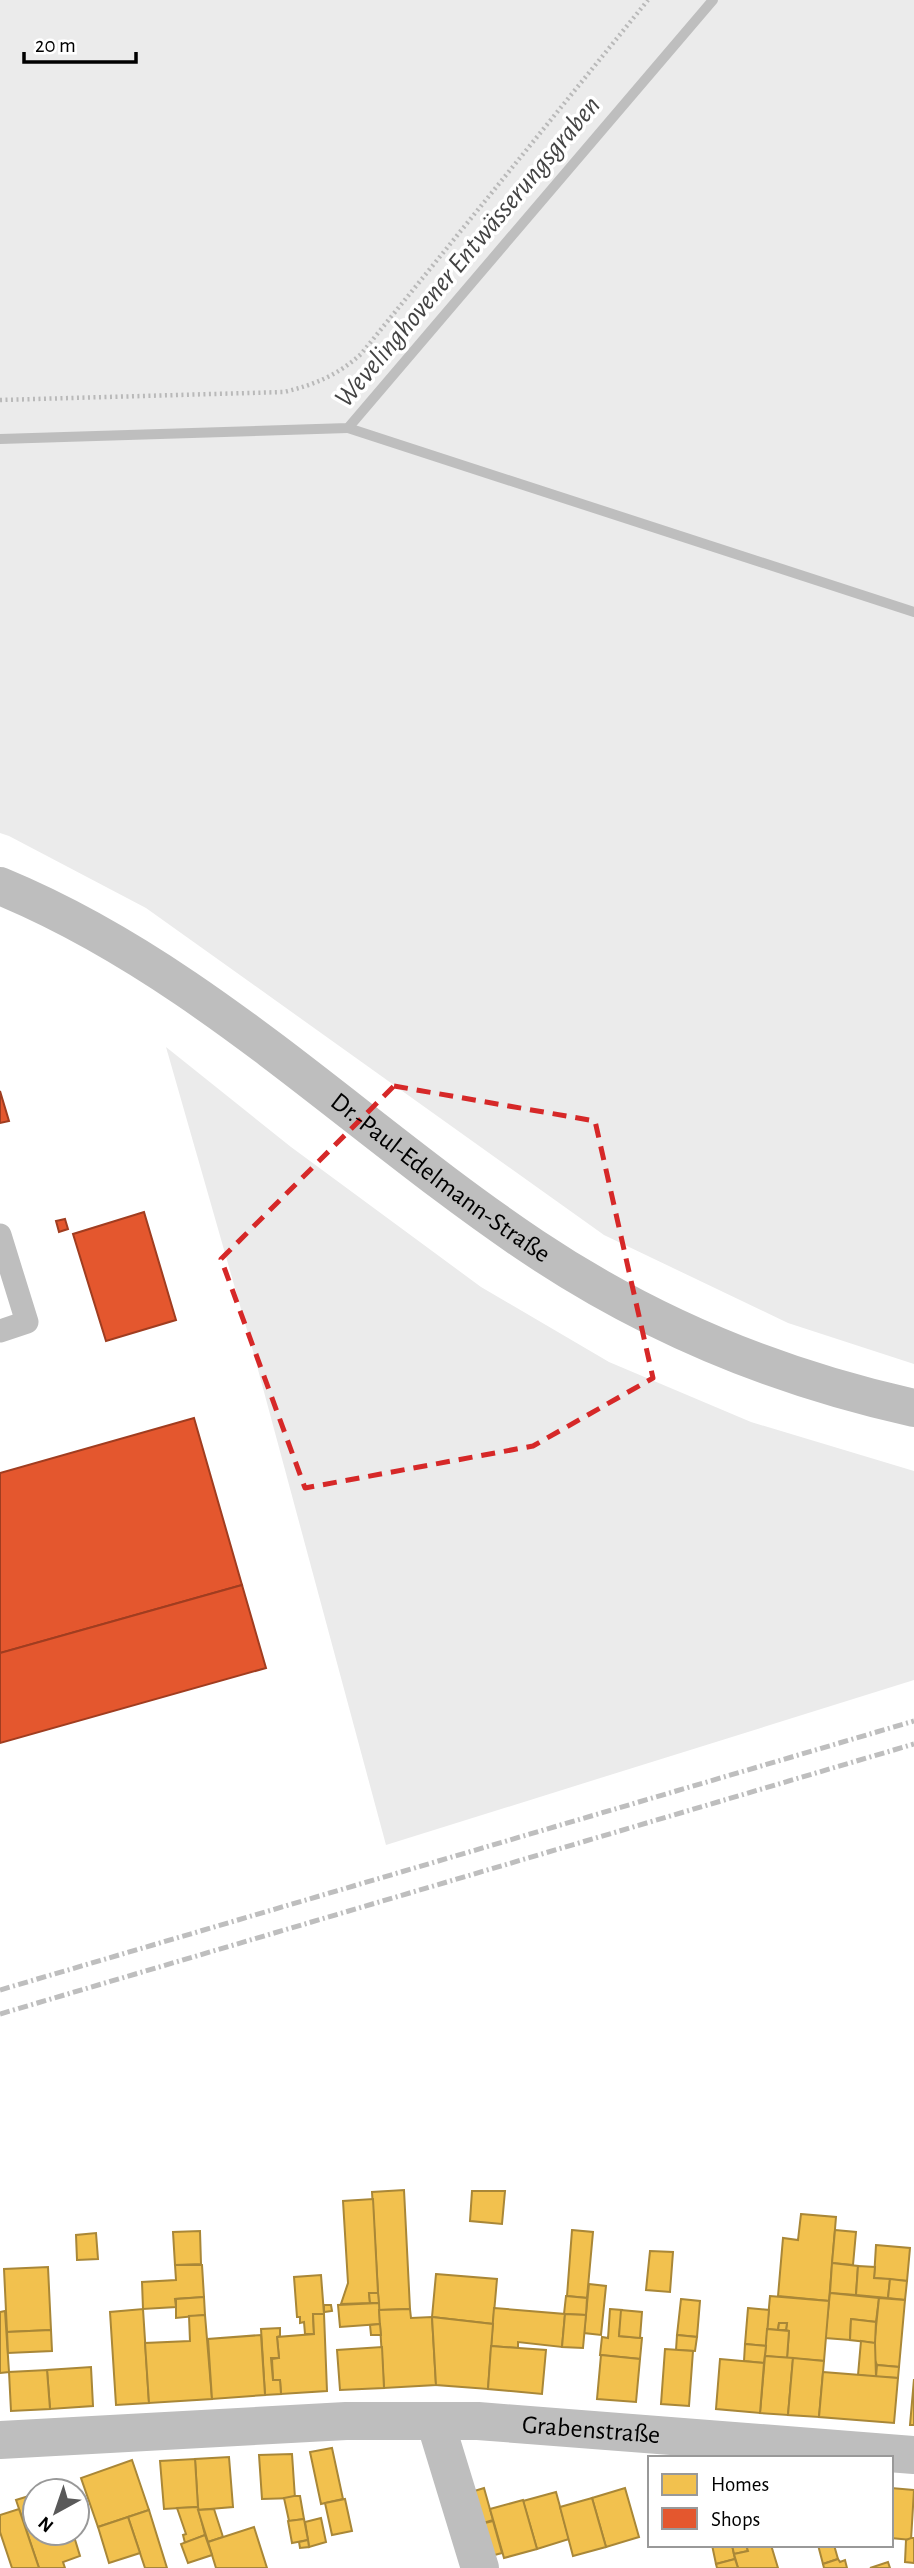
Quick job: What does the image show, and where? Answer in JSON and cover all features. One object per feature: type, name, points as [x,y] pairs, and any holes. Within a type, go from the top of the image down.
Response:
[{"type":"street","name":"Dr.-Paul-Edelmann-Straße","points":[[0,886],[81,925],[191,991],[493,1219],[586,1280],[670,1326],[719,1347],[844,1390],[914,1408]]},
{"type":"street","name":"Grabenstraße","points":[[0,2440],[346,2421],[435,2421],[491,2422],[914,2455]]},
{"type":"street","points":[[435,2421],[480,2568]]},
{"type":"lane","points":[[0,1235],[27,1322],[0,1331]]},
{"type":"path","points":[[0,400],[284,392],[330,378],[361,354],[648,0]]},
{"type":"highlighted area","points":[[394,1086],[595,1121],[653,1378],[533,1446],[305,1488],[221,1259]]},
{"type":"shaded area","points":[[0,0],[914,0],[914,1364],[788,1323],[604,1235],[146,908],[0,833]]},
{"type":"shaded area","points":[[166,1047],[291,1147],[481,1287],[609,1362],[751,1422],[914,1471],[914,1680],[386,1845],[253,1351]]},
{"type":"building: Homes","points":[[404,2190],[410,2309],[379,2310],[372,2192]]},
{"type":"building: Homes","points":[[472,2191],[505,2191],[502,2224],[470,2221]]},
{"type":"building: Homes","points":[[373,2199],[378,2293],[369,2293],[370,2303],[341,2304],[348,2283],[343,2201]]},
{"type":"building: Homes","points":[[801,2214],[836,2217],[829,2301],[778,2296],[783,2238],[798,2240]]},
{"type":"building: Homes","points":[[572,2230],[593,2232],[587,2298],[567,2296]]},
{"type":"building: Homes","points":[[835,2230],[856,2232],[853,2265],[832,2263]]},
{"type":"building: Homes","points":[[200,2231],[201,2264],[175,2265],[173,2232]]},
{"type":"building: Homes","points":[[96,2233],[98,2259],[77,2260],[76,2235]]},
{"type":"building: Homes","points":[[876,2245],[910,2248],[907,2281],[874,2278]]},
{"type":"building: Homes","points":[[650,2251],[673,2252],[670,2292],[646,2290]]},
{"type":"building: Homes","points":[[832,2263],[858,2266],[856,2295],[830,2293]]},
{"type":"building: Homes","points":[[175,2265],[202,2265],[204,2297],[175,2299],[176,2307],[143,2309],[142,2282],[176,2280]]},
{"type":"building: Homes","points":[[858,2266],[875,2267],[874,2278],[890,2279],[888,2298],[856,2295]]},
{"type":"building: Homes","points":[[48,2267],[51,2330],[7,2332],[4,2269]]},
{"type":"building: Homes","points":[[436,2274],[497,2279],[493,2324],[432,2317]]},
{"type":"building: Homes","points":[[321,2275],[324,2314],[313,2314],[314,2334],[305,2334],[304,2322],[300,2323],[300,2317],[297,2317],[294,2277]]},
{"type":"building: Homes","points":[[890,2279],[907,2281],[905,2300],[888,2298]]},
{"type":"building: Homes","points":[[589,2284],[606,2286],[601,2335],[584,2333]]},
{"type":"building: Homes","points":[[369,2293],[378,2293],[379,2303],[370,2303]]},
{"type":"building: Homes","points":[[830,2293],[879,2298],[876,2322],[851,2319],[850,2340],[825,2338]]},
{"type":"building: Homes","points":[[566,2296],[587,2298],[586,2315],[564,2314]]},
{"type":"building: Homes","points":[[770,2296],[829,2301],[824,2361],[787,2358],[787,2323],[779,2323],[778,2330],[767,2329]]},
{"type":"building: Homes","points":[[204,2297],[205,2315],[176,2318],[176,2299]]},
{"type":"building: Homes","points":[[879,2298],[905,2300],[899,2367],[877,2365],[873,2356]]},
{"type":"building: Homes","points":[[681,2299],[700,2301],[697,2337],[677,2335]]},
{"type":"building: Homes","points":[[379,2303],[380,2324],[340,2327],[338,2305]]},
{"type":"building: Homes","points":[[324,2305],[331,2305],[332,2311],[324,2312]]},
{"type":"building: Homes","points":[[494,2308],[565,2314],[562,2347],[518,2342],[518,2348],[491,2346]]},
{"type":"building: Homes","points":[[748,2308],[769,2310],[766,2346],[745,2344]]},
{"type":"building: Homes","points":[[143,2309],[149,2403],[116,2405],[110,2312]]},
{"type":"building: Homes","points":[[410,2309],[411,2318],[432,2317],[436,2385],[384,2388],[379,2310]]},
{"type":"building: Homes","points":[[610,2309],[622,2310],[619,2336],[642,2338],[640,2359],[600,2355],[602,2337],[608,2338]]},
{"type":"building: Homes","points":[[621,2310],[642,2312],[640,2338],[619,2336]]},
{"type":"building: Homes","points":[[5,2311],[9,2372],[0,2373],[0,2312]]},
{"type":"building: Homes","points":[[313,2314],[324,2314],[327,2391],[281,2394],[280,2380],[273,2380],[272,2359],[279,2358],[277,2337],[314,2334]]},
{"type":"building: Homes","points":[[565,2314],[586,2315],[583,2348],[562,2347]]},
{"type":"building: Homes","points":[[205,2315],[212,2399],[149,2403],[145,2343],[190,2341],[189,2316]]},
{"type":"building: Homes","points":[[432,2317],[493,2324],[488,2389],[436,2385]]},
{"type":"building: Homes","points":[[851,2319],[876,2322],[875,2343],[850,2340]]},
{"type":"building: Homes","points":[[779,2323],[787,2323],[786,2330],[778,2330]]},
{"type":"building: Homes","points":[[380,2324],[381,2335],[371,2335],[370,2325]]},
{"type":"building: Homes","points":[[280,2328],[280,2336],[277,2337],[279,2358],[271,2358],[273,2380],[280,2380],[281,2394],[265,2395],[261,2329]]},
{"type":"building: Homes","points":[[767,2329],[789,2331],[787,2358],[765,2356]]},
{"type":"building: Homes","points":[[51,2330],[52,2351],[8,2353],[7,2332]]},
{"type":"building: Homes","points":[[261,2335],[265,2395],[212,2399],[208,2339]]},
{"type":"building: Homes","points":[[677,2335],[697,2337],[695,2351],[676,2350]]},
{"type":"building: Homes","points":[[861,2341],[875,2343],[876,2377],[858,2375]]},
{"type":"building: Homes","points":[[745,2344],[766,2346],[764,2363],[744,2361]]},
{"type":"building: Homes","points":[[491,2346],[546,2350],[542,2394],[488,2389]]},
{"type":"building: Homes","points":[[382,2347],[384,2388],[340,2390],[337,2350]]},
{"type":"building: Homes","points":[[665,2349],[693,2351],[689,2406],[661,2404]]},
{"type":"building: Homes","points":[[601,2355],[640,2359],[636,2402],[597,2399]]},
{"type":"building: Homes","points":[[765,2356],[793,2358],[788,2415],[760,2413]]},
{"type":"building: Homes","points":[[793,2358],[824,2361],[819,2417],[788,2415]]},
{"type":"building: Homes","points":[[720,2359],[764,2363],[760,2413],[716,2409]]},
{"type":"building: Homes","points":[[877,2365],[899,2367],[898,2378],[876,2377]]},
{"type":"building: Homes","points":[[91,2367],[93,2406],[50,2409],[47,2370]]},
{"type":"building: Homes","points":[[47,2370],[50,2409],[11,2411],[9,2372]]},
{"type":"building: Homes","points":[[823,2372],[898,2378],[894,2423],[819,2417]]},
{"type":"building: Homes","points":[[914,2379],[914,2425],[910,2425]]},
{"type":"building: Homes","points":[[332,2448],[343,2499],[321,2504],[310,2452]]},
{"type":"building: Homes","points":[[292,2454],[295,2498],[262,2499],[259,2455]]},
{"type":"building: Homes","points":[[229,2457],[233,2507],[198,2510],[195,2459]]},
{"type":"building: Homes","points":[[195,2459],[198,2507],[164,2509],[160,2461]]},
{"type":"building: Homes","points":[[132,2460],[149,2510],[98,2527],[91,2507],[91,2477],[84,2477]]},
{"type":"building: Homes","points":[[484,2488],[493,2520],[477,2525],[468,2493]]},
{"type":"building: Homes","points":[[625,2488],[639,2537],[606,2547],[592,2498]]},
{"type":"building: Homes","points":[[893,2488],[914,2490],[911,2540],[893,2538]]},
{"type":"building: Homes","points":[[556,2492],[569,2539],[537,2549],[523,2501]]},
{"type":"building: Homes","points":[[300,2496],[304,2519],[289,2521],[284,2498]]},
{"type":"building: Homes","points":[[21,2498],[21,2515],[16,2500]]},
{"type":"building: Homes","points":[[592,2498],[606,2547],[573,2556],[560,2507]]},
{"type":"building: Homes","points":[[345,2499],[352,2531],[332,2535],[325,2503]]},
{"type":"building: Homes","points":[[523,2500],[537,2549],[504,2558],[490,2509]]},
{"type":"building: Homes","points":[[198,2507],[205,2535],[185,2543],[183,2535],[186,2534],[177,2508]]},
{"type":"building: Homes","points":[[19,2509],[21,2547],[32,2547],[39,2568],[12,2568],[0,2532],[0,2515]]},
{"type":"building: Homes","points":[[214,2509],[223,2537],[208,2542],[198,2510]]},
{"type":"building: Homes","points":[[149,2510],[167,2568],[145,2568],[128,2517]]},
{"type":"building: Homes","points":[[128,2517],[140,2553],[109,2563],[98,2527]]},
{"type":"building: Homes","points":[[321,2518],[326,2542],[309,2547],[305,2522]]},
{"type":"building: Homes","points":[[304,2519],[308,2540],[292,2543],[288,2521]]},
{"type":"building: Homes","points":[[493,2521],[502,2553],[487,2557],[477,2525]]},
{"type":"building: Homes","points":[[254,2527],[267,2568],[216,2568],[208,2542]]},
{"type":"building: Homes","points":[[205,2535],[212,2555],[188,2563],[181,2544]]},
{"type":"building: Homes","points":[[914,2538],[914,2563],[905,2562],[906,2540]]},
{"type":"building: Homes","points":[[308,2540],[309,2547],[300,2548],[299,2542]]},
{"type":"building: Homes","points":[[32,2547],[77,2547],[80,2556],[63,2562],[65,2568],[39,2568]]},
{"type":"building: Homes","points":[[712,2547],[732,2547],[735,2559],[716,2564]]},
{"type":"building: Homes","points":[[732,2547],[747,2547],[748,2551],[734,2554]]},
{"type":"building: Homes","points":[[747,2547],[772,2547],[778,2568],[738,2568],[734,2554],[748,2551]]},
{"type":"building: Homes","points":[[819,2547],[835,2547],[838,2559],[823,2564]]},
{"type":"building: Homes","points":[[735,2559],[738,2568],[717,2568],[716,2564]]},
{"type":"building: Homes","points":[[838,2559],[840,2562],[845,2560],[847,2568],[824,2568],[823,2564]]},
{"type":"building: Homes","points":[[888,2562],[890,2568],[870,2568]]},
{"type":"building: Shops","points":[[0,1091],[9,1121],[0,1123]]},
{"type":"building: Shops","points":[[144,1212],[176,1320],[106,1341],[73,1234]]},
{"type":"building: Shops","points":[[65,1219],[68,1229],[59,1232],[56,1221]]},
{"type":"building: Shops","points":[[194,1418],[242,1585],[0,1653],[0,1473]]},
{"type":"building: Shops","points":[[242,1585],[266,1668],[0,1743],[0,1653]]},
{"type":"waterway","name":"Wevelinghovener Entwässerungsgraben","points":[[0,439],[348,428],[713,0]]},
{"type":"waterway","points":[[348,428],[914,612]]},
{"type":"railway","points":[[0,1990],[914,1721]]},
{"type":"railway","points":[[0,2014],[914,1744]]}]
